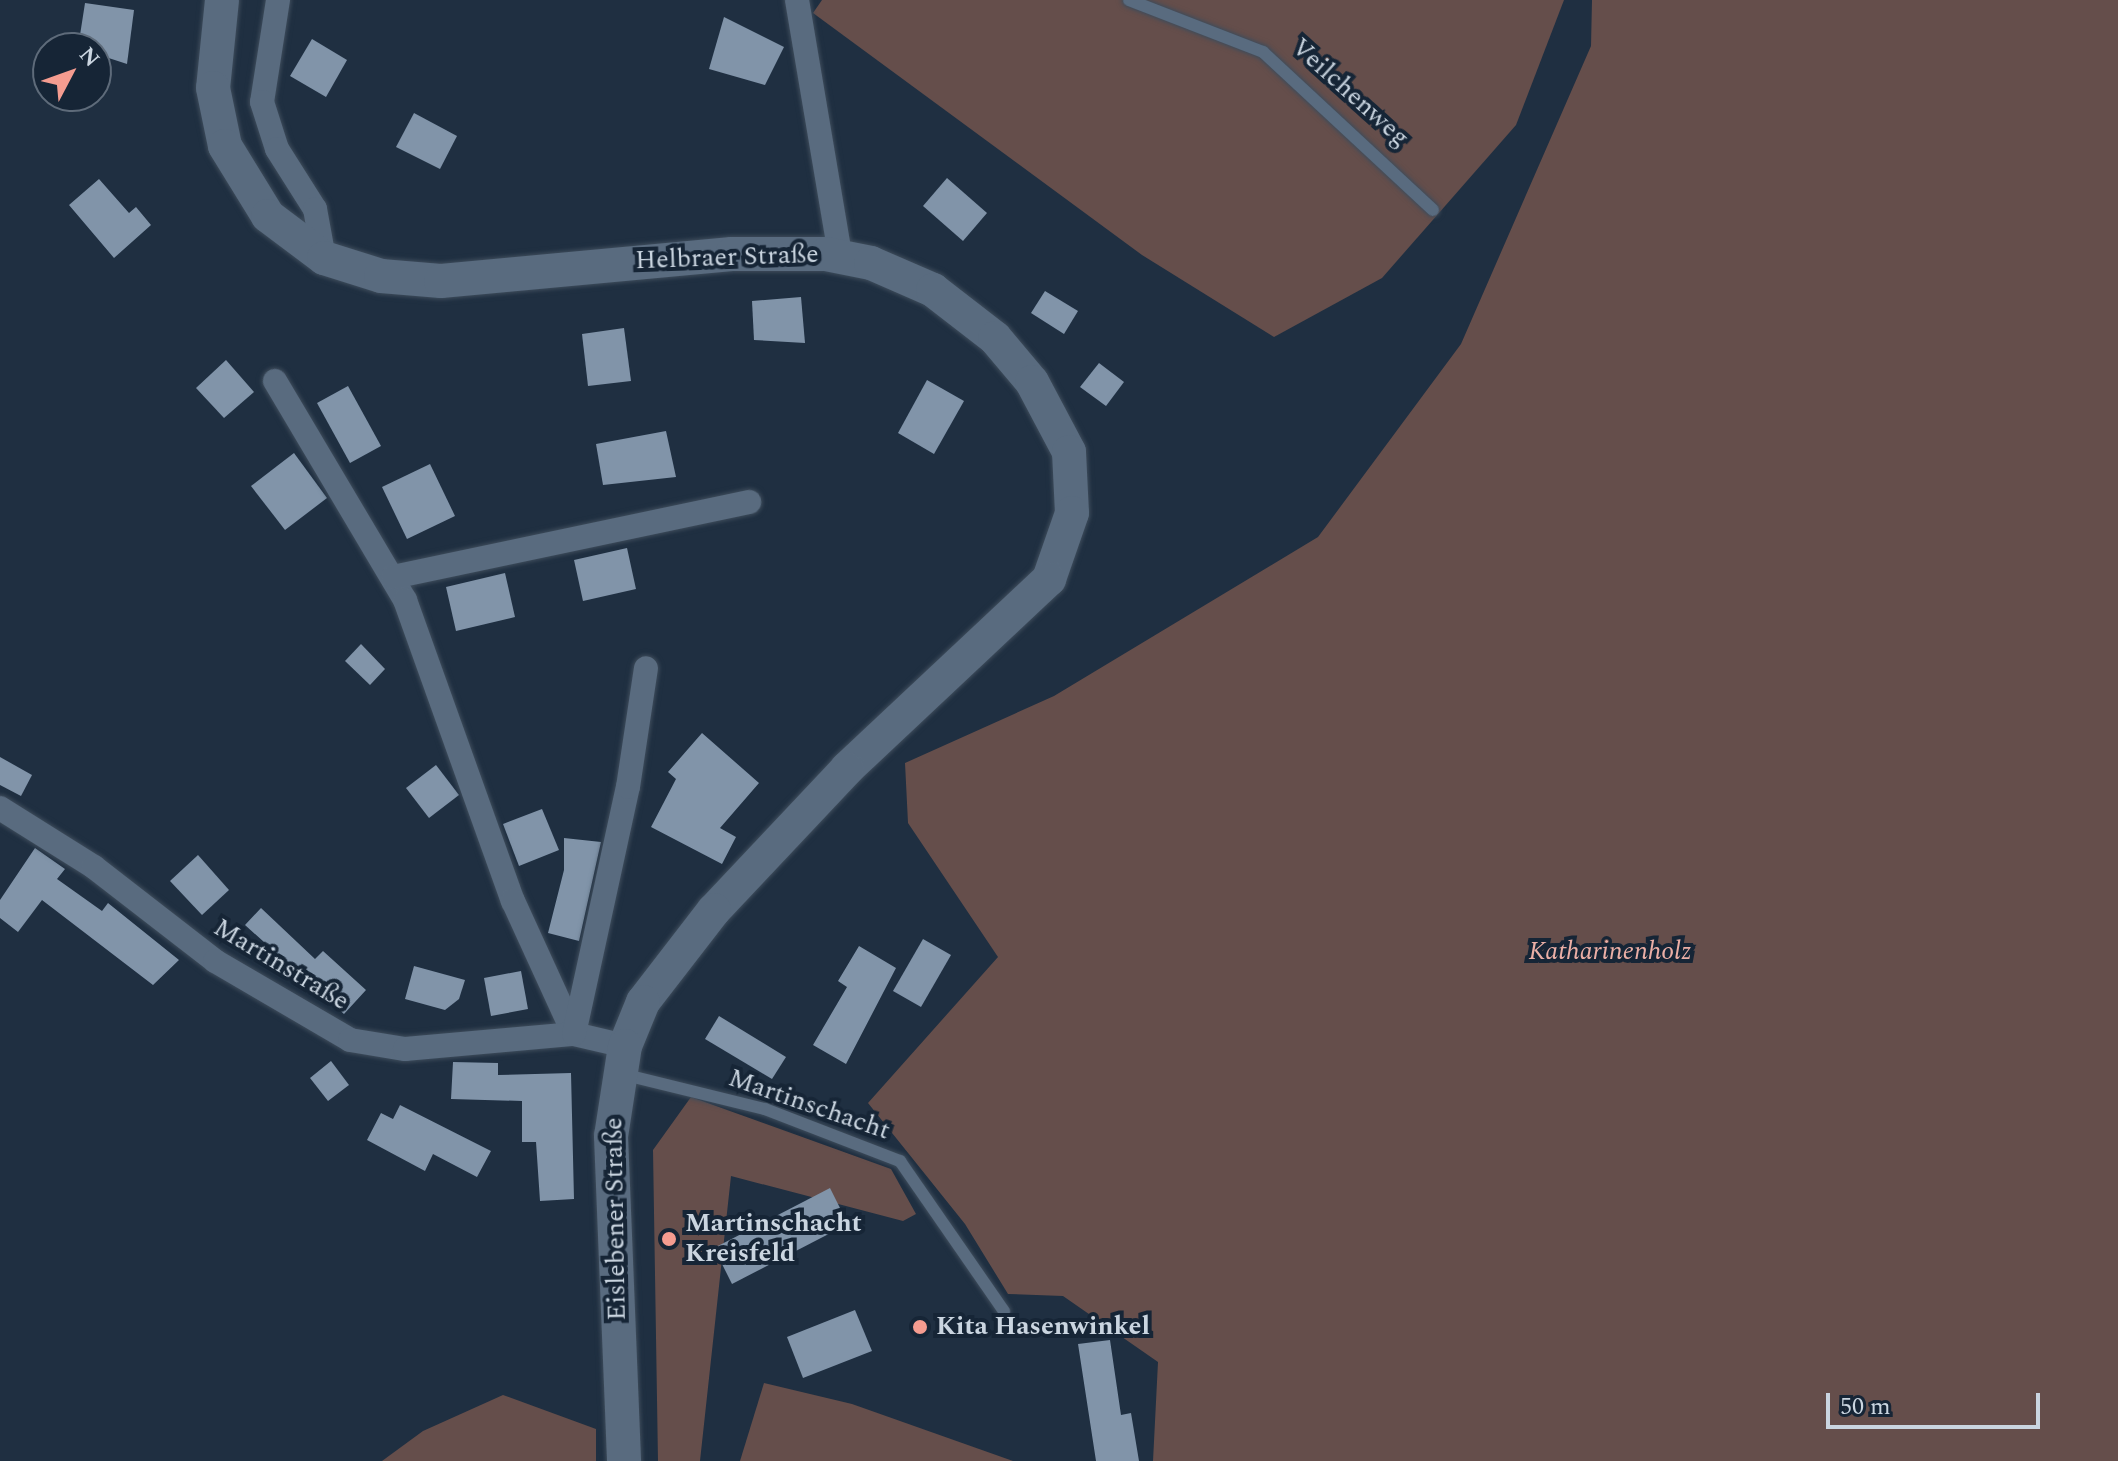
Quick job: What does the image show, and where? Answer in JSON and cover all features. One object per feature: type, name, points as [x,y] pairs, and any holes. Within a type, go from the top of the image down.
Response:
[{"type":"main road","name":"Helbraer Straße","points":[[222,0],[213,88],[225,146],[268,216],[324,258],[381,276],[441,281],[692,256],[840,255],[933,290],[1013,358],[1069,452],[1074,494],[1069,535],[1037,594],[886,730],[714,910]]},
{"type":"main road","name":"Eislebener Straße","points":[[624,1461],[610,1170],[622,1060],[652,984],[714,910]]},
{"type":"street","points":[[278,0],[266,41],[262,102],[277,149],[315,209],[324,258]]},
{"type":"street","points":[[797,0],[840,255]]},
{"type":"street","points":[[275,381],[393,577],[513,901],[574,1034]]},
{"type":"street","points":[[393,577],[749,502]]},
{"type":"street","points":[[574,1034],[628,787],[646,668]]},
{"type":"street","name":"Martinstraße","points":[[0,808],[94,867],[215,961],[350,1040],[405,1049],[574,1034],[622,1060]]},
{"type":"lane","name":"Veilchenweg","points":[[1129,0],[1263,52],[1433,210]]},
{"type":"lane","name":"Martinschacht","points":[[622,1060],[765,1109],[900,1161],[1004,1311]]},
{"type":"green space","points":[[822,0],[1564,0],[1516,125],[1382,278],[1274,337],[1142,255],[813,13]]},
{"type":"green space","name":"Katharinenholz","points":[[1592,0],[2118,0],[2118,1461],[1153,1461],[1158,1362],[1063,1296],[1008,1294],[965,1224],[868,1103],[998,957],[908,823],[905,763],[1054,696],[1318,537],[1461,344],[1591,46]]},
{"type":"green space","points":[[691,1097],[891,1169],[916,1214],[903,1221],[731,1176],[700,1461],[658,1461],[653,1150]]},
{"type":"green space","points":[[764,1383],[852,1404],[1013,1461],[740,1461]]},
{"type":"green space","points":[[503,1395],[596,1429],[596,1461],[382,1461],[423,1431]]},
{"type":"building","points":[[85,3],[134,10],[127,64],[112,59],[112,32],[80,32]]},
{"type":"building","points":[[724,17],[784,47],[765,85],[709,69]]},
{"type":"building","points":[[312,39],[347,60],[326,97],[290,76]]},
{"type":"building","points":[[414,113],[457,136],[440,169],[396,147]]},
{"type":"building","points":[[947,178],[987,213],[963,241],[923,206]]},
{"type":"building","points":[[99,179],[129,213],[136,207],[151,225],[114,258],[69,205]]},
{"type":"building","points":[[1045,291],[1078,311],[1064,334],[1031,313]]},
{"type":"building","points":[[801,297],[805,343],[754,340],[752,301]]},
{"type":"building","points":[[624,328],[631,381],[588,386],[582,334]]},
{"type":"building","points":[[226,360],[254,392],[224,418],[196,388]]},
{"type":"building","points":[[1099,363],[1124,382],[1106,406],[1080,387]]},
{"type":"building","points":[[927,380],[964,401],[934,454],[898,433]]},
{"type":"building","points":[[348,386],[381,446],[350,463],[317,403]]},
{"type":"building","points":[[666,431],[676,477],[603,485],[596,444]]},
{"type":"building","points":[[294,453],[327,498],[285,530],[251,486]]},
{"type":"building","points":[[430,464],[455,516],[407,539],[382,487]]},
{"type":"building","points":[[627,548],[636,589],[583,601],[574,560]]},
{"type":"building","points":[[505,573],[515,617],[456,631],[446,587]]},
{"type":"building","points":[[361,644],[385,669],[370,685],[345,661]]},
{"type":"building","points":[[702,733],[759,783],[720,828],[736,837],[722,864],[651,827],[676,779],[668,772]]},
{"type":"building","points":[[0,757],[32,775],[21,796],[0,785]]},
{"type":"building","points":[[436,765],[459,795],[429,818],[406,788]]},
{"type":"building","points":[[542,809],[559,850],[519,866],[503,824]]},
{"type":"building","points":[[564,838],[601,842],[579,941],[548,933],[564,870]]},
{"type":"building","points":[[35,848],[65,869],[57,879],[102,911],[108,903],[179,960],[153,985],[42,900],[18,932],[0,918],[0,900]]},
{"type":"building","points":[[198,855],[229,890],[202,915],[170,881]]},
{"type":"building","points":[[261,908],[315,959],[323,951],[366,990],[344,1014],[245,925]]},
{"type":"building","points":[[923,939],[951,955],[921,1007],[893,991]]},
{"type":"building","points":[[859,946],[896,968],[846,1064],[813,1045],[847,987],[838,981]]},
{"type":"building","points":[[414,966],[465,980],[459,999],[445,1010],[405,999]]},
{"type":"building","points":[[521,971],[528,1009],[491,1016],[484,978]]},
{"type":"building","points":[[719,1016],[786,1057],[772,1079],[705,1039]]},
{"type":"building","points":[[331,1061],[349,1085],[328,1101],[310,1078]]},
{"type":"building","points":[[453,1062],[498,1063],[498,1075],[571,1073],[574,1199],[540,1201],[536,1142],[522,1142],[522,1101],[451,1099]]},
{"type":"building","points":[[400,1105],[491,1151],[477,1177],[433,1154],[425,1171],[367,1140],[381,1113],[393,1119]]},
{"type":"building","points":[[830,1188],[848,1224],[732,1284],[714,1248]]},
{"type":"building","points":[[855,1310],[872,1351],[803,1378],[787,1337]]},
{"type":"building","points":[[1110,1340],[1121,1415],[1131,1413],[1139,1461],[1096,1461],[1078,1344]]},
{"type":"place","name":"Martinschacht Kreisfeld","points":[[669,1239]]},
{"type":"place","name":"Kita Hasenwinkel","points":[[920,1327]]}]
